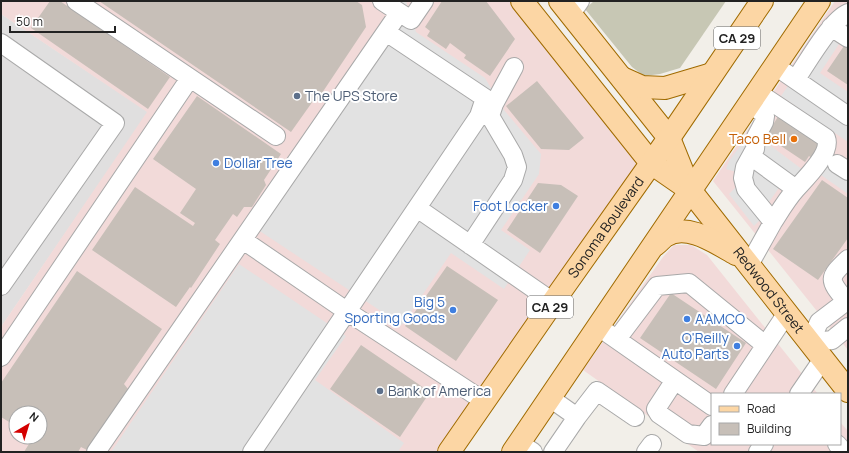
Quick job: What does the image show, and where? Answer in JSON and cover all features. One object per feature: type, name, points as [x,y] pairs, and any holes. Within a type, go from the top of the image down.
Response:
[{"type":"main road","name":"Redwood Street","points":[[522,1],[652,163],[690,190]]},
{"type":"main road","name":"Sonoma Boulevard","points":[[449,452],[652,163],[762,1]]},
{"type":"main road","points":[[522,449],[550,398],[774,65],[819,1]]},
{"type":"main road","name":"Redwood Street","points":[[570,5],[622,78],[669,138],[690,190],[787,313],[845,393]]},
{"type":"main road","points":[[622,78],[642,87],[665,88],[712,74]]},
{"type":"main road","points":[[650,249],[666,236],[676,232],[689,232],[702,236],[746,261]]},
{"type":"lane","points":[[76,1],[276,136]]},
{"type":"lane","points":[[382,1],[411,20],[424,1]]},
{"type":"lane","points":[[96,452],[400,13]]},
{"type":"lane","points":[[796,79],[831,27],[848,13]]},
{"type":"lane","points":[[831,27],[848,38]]},
{"type":"lane","points":[[386,32],[489,101]]},
{"type":"lane","points":[[1,43],[115,122],[1,286]]},
{"type":"lane","points":[[774,65],[848,116]]},
{"type":"lane","points":[[252,452],[348,312],[489,101],[514,67]]},
{"type":"lane","points":[[1,357],[190,78]]},
{"type":"lane","points":[[753,98],[765,116],[764,122],[756,137],[755,149],[752,157],[745,167],[743,178],[746,189],[773,222]]},
{"type":"lane","points":[[746,261],[796,189],[802,184],[825,152],[828,143],[826,138],[753,98]]},
{"type":"lane","points":[[470,245],[513,180],[517,167],[513,155],[490,116],[489,101]]},
{"type":"lane","points":[[752,157],[796,189]]},
{"type":"lane","points":[[417,208],[553,302]]},
{"type":"lane","points":[[243,240],[348,312],[484,401]]},
{"type":"lane","points":[[799,393],[816,351],[819,322],[847,301],[837,290],[832,279],[834,272],[848,259]]},
{"type":"lane","points":[[617,339],[657,286],[689,283],[765,345]]},
{"type":"lane","points":[[734,393],[787,313]]},
{"type":"lane","points":[[598,326],[711,405]]},
{"type":"lane","points":[[816,351],[848,327]]},
{"type":"lane","points":[[675,380],[656,409],[659,414],[688,434],[704,436],[711,426]]},
{"type":"lane","points":[[553,452],[598,390],[635,417]]},
{"type":"lane","points":[[550,398],[577,417]]},
{"type":"shaded area","points":[[3,1],[522,1],[651,163],[451,452],[1,452],[1,327],[147,112],[1,14],[1,5]]},
{"type":"shaded area","points":[[382,1],[406,1],[416,32],[485,78],[504,110],[541,154],[539,174],[501,230],[530,250],[504,289],[451,253],[402,325],[252,226],[399,13]]},
{"type":"shaded area","points":[[594,1],[726,1],[680,68],[660,74],[644,76],[632,67],[585,9]]},
{"type":"shaded area","points":[[835,1],[848,1],[848,350],[713,181]]},
{"type":"shaded area","points":[[1,14],[148,112],[1,327]]},
{"type":"shaded area","points":[[824,34],[839,44],[820,73],[848,92],[848,142],[781,96]]},
{"type":"shaded area","points":[[743,142],[759,153],[767,143],[803,170],[796,181],[781,185],[769,202],[762,218],[754,226],[729,194],[736,187],[736,172],[726,169],[729,161]]},
{"type":"shaded area","points":[[848,160],[848,194],[821,175],[829,164],[840,172]]},
{"type":"shaded area","points":[[674,245],[691,245],[707,255],[817,393],[711,393],[711,445],[841,445],[841,423],[848,431],[848,452],[699,452],[583,370],[663,257]]},
{"type":"shaded area","points":[[239,264],[346,336],[315,380],[404,443],[399,450],[402,452],[111,452]]},
{"type":"building","points":[[50,1],[60,1],[170,77],[148,109],[31,28]]},
{"type":"building","points":[[99,1],[356,1],[362,5],[366,27],[316,102],[313,101],[291,132]]},
{"type":"building","points":[[442,1],[486,1],[515,39],[490,76],[464,58],[466,55],[450,43],[446,49],[427,36],[430,31],[425,27]]},
{"type":"building","points":[[848,40],[848,85],[827,71]]},
{"type":"building","points":[[537,81],[584,138],[569,150],[541,149],[506,106]]},
{"type":"building","points":[[197,96],[281,154],[264,180],[266,185],[252,207],[244,207],[237,217],[233,214],[215,240],[220,244],[191,288],[190,287],[176,307],[92,250],[135,187],[193,226],[195,223],[180,213],[196,189],[153,159]]},
{"type":"building","name":"Taco Bell","points":[[779,115],[819,140],[817,143],[822,147],[813,159],[809,156],[805,162],[766,136]]},
{"type":"building","points":[[822,180],[848,198],[848,238],[818,280],[773,249]]},
{"type":"building","points":[[538,183],[561,185],[578,196],[540,253],[507,230]]},
{"type":"building","points":[[447,266],[498,300],[456,361],[405,326]]},
{"type":"building","points":[[77,271],[162,329],[124,384],[128,389],[87,450],[81,447],[78,452],[24,452],[28,445],[48,445],[48,405],[8,405],[8,421],[1,417],[1,383]]},
{"type":"building","points":[[671,293],[746,343],[716,389],[640,338]]},
{"type":"building","name":"Bank of America","points":[[361,345],[430,392],[400,437],[330,389]]},
{"type":"place","name":"The UPS Store","points":[[297,96]]},
{"type":"place","name":"Taco Bell","points":[[794,139]]},
{"type":"place","name":"Dollar Tree","points":[[216,163]]},
{"type":"place","name":"Foot Locker","points":[[556,206]]},
{"type":"place","name":"Big 5 Sporting Goods","points":[[453,310]]},
{"type":"place","name":"AAMCO","points":[[687,319]]},
{"type":"place","name":"O'Reilly Auto Parts","points":[[737,346]]},
{"type":"place","name":"Bank of America","points":[[380,391]]}]
